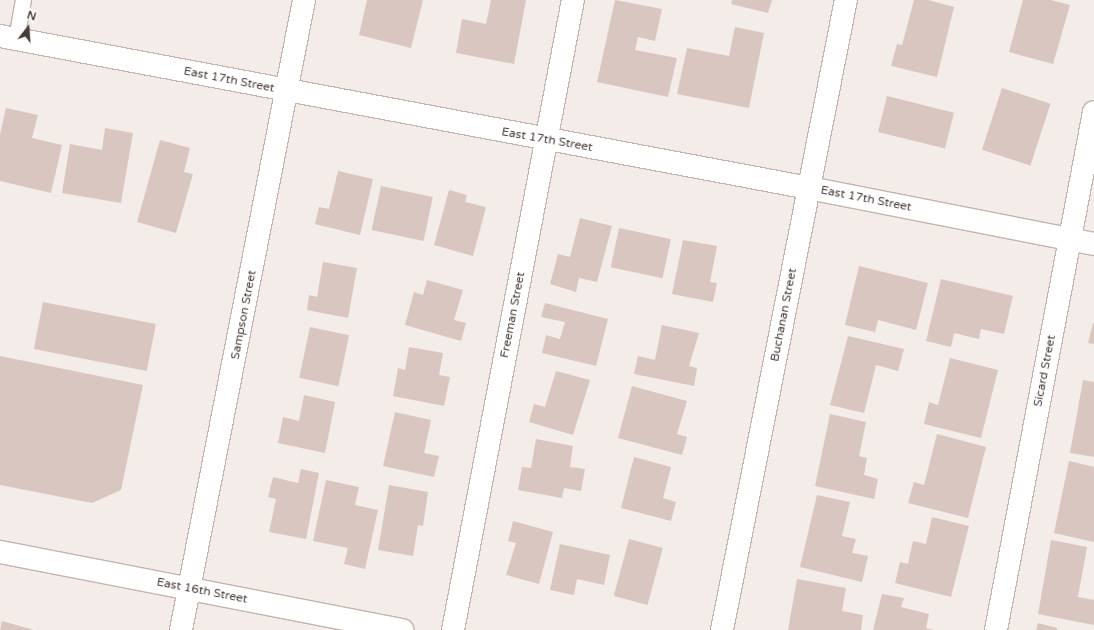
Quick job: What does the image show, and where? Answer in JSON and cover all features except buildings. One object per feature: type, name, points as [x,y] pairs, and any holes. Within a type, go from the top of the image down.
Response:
[{"type":"street","name":"Sampson Street","points":[[181,630],[304,0]]},
{"type":"street","name":"Freeman Street","points":[[453,630],[573,0]]},
{"type":"street","name":"Buchanan Street","points":[[722,630],[846,0]]},
{"type":"street","name":"East 17th Street","points":[[8,38],[287,92],[809,188],[1094,244]]},
{"type":"street","name":"Sicard Street","points":[[996,630],[1094,112]]},
{"type":"street","name":"East 16th Street","points":[[0,552],[404,630]]},
{"type":"lane","points":[[8,38],[23,0]]}]
